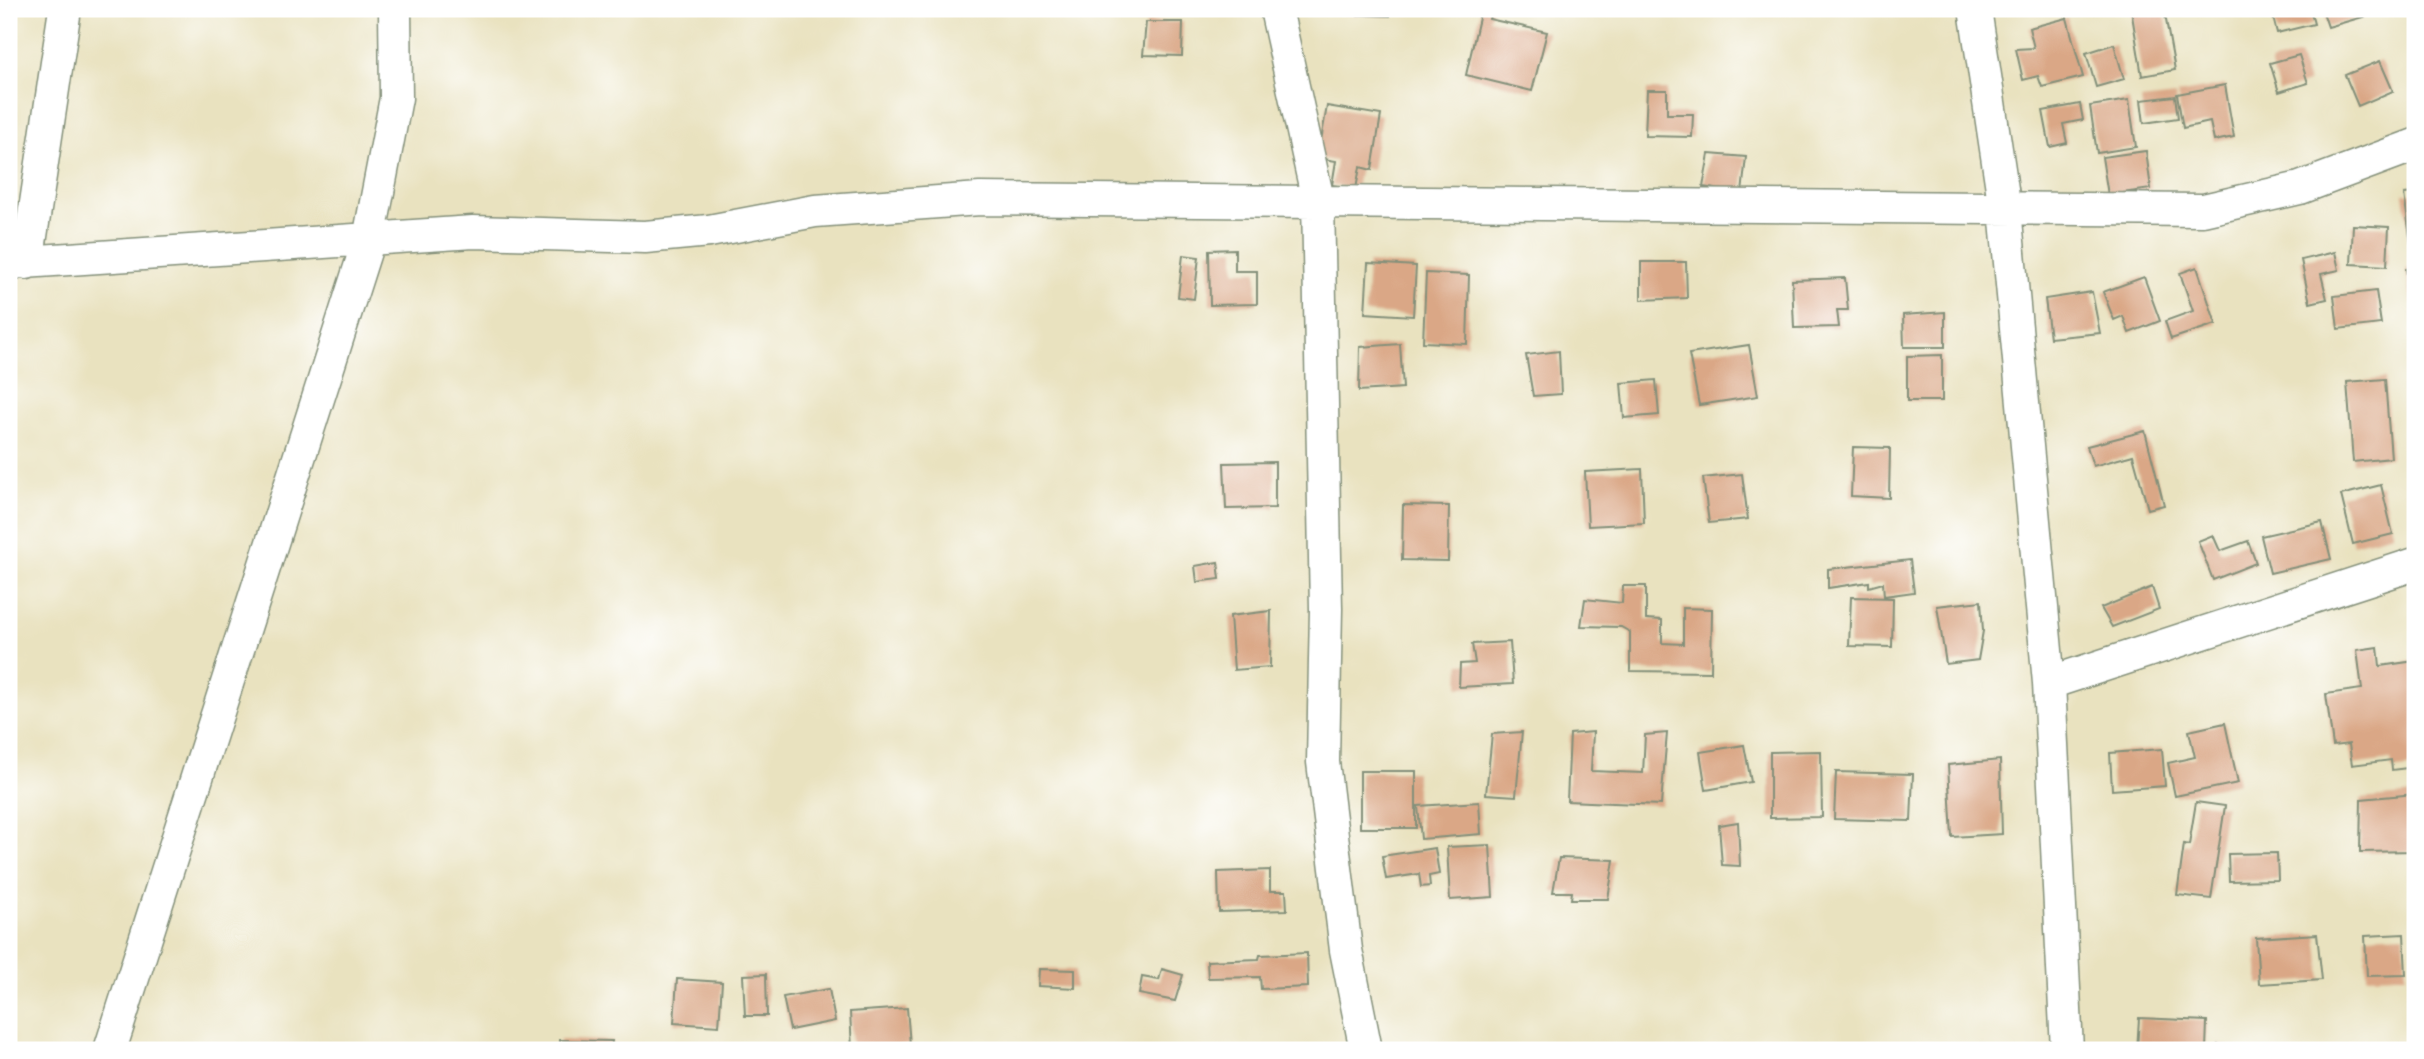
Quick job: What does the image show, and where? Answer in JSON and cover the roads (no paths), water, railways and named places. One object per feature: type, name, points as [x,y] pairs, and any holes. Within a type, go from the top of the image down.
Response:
[{"type":"street","points":[[65,9],[18,263],[473,232],[645,237],[709,231],[815,211],[980,199],[2203,210],[2300,188],[2415,145]]},
{"type":"street","points":[[110,1050],[369,239],[396,98],[395,9]]},
{"type":"street","points":[[1276,9],[1318,200],[1326,608],[1323,762],[1346,950],[1366,1050]]},
{"type":"street","points":[[1975,9],[2005,209],[2049,683],[2067,1050]]},
{"type":"street","points":[[2049,683],[2415,565]]}]
